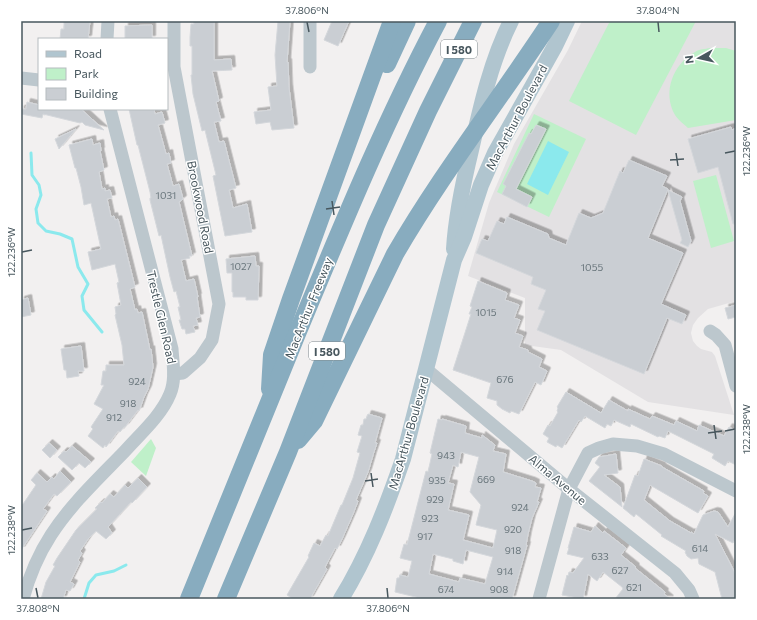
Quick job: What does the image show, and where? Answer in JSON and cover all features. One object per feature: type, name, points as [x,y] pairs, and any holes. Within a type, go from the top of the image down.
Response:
[{"type":"highway","points":[[269,403],[272,355],[392,21]]},
{"type":"highway","points":[[328,198],[407,21]]},
{"type":"highway","name":"MacArthur Freeway","points":[[189,599],[370,159],[438,21]]},
{"type":"highway","name":"I 580","points":[[226,599],[288,452],[376,226],[428,111],[473,21]]},
{"type":"highway","points":[[288,452],[314,421],[395,254],[409,230],[426,203],[552,21]]},
{"type":"main road","name":"MacArthur Boulevard","points":[[454,260],[458,206],[465,176],[484,98],[495,62],[511,21]]},
{"type":"main road","name":"MacArthur Boulevard","points":[[343,598],[381,519],[403,459],[454,260],[464,238],[481,185],[495,153],[555,46],[567,21]]},
{"type":"street","points":[[107,38],[108,21]]},
{"type":"street","name":"Brookwood Road","points":[[174,21],[174,67],[219,304],[212,340],[200,358],[183,373],[174,374]]},
{"type":"street","points":[[310,21],[310,67]]},
{"type":"street","points":[[21,78],[38,80]]},
{"type":"street","name":"Trestle Glen Road","points":[[23,599],[38,558],[51,535],[73,505],[155,419],[170,395],[174,374],[172,349],[110,110]]},
{"type":"street","points":[[710,331],[725,345],[736,386]]},
{"type":"street","name":"Alma Avenue","points":[[426,369],[569,489],[675,573],[691,595]]},
{"type":"street","points":[[539,599],[569,489],[588,453],[613,444],[637,446],[664,454],[736,491]]},
{"type":"shaded area","points":[[582,21],[736,21],[736,301],[708,309],[693,325],[691,333],[693,341],[697,346],[701,349],[712,352],[715,356],[734,415],[648,402],[561,350],[525,345],[525,298],[468,276],[489,203],[514,144],[568,50]]},
{"type":"green space","points":[[610,21],[696,21],[636,135],[569,101]]},
{"type":"green space","points":[[726,48],[736,51],[736,120],[688,128],[676,117],[671,106],[670,88],[672,79],[676,71],[687,57],[698,50]]},
{"type":"green space","points":[[534,114],[586,139],[549,217],[497,192]]},
{"type":"green space","points":[[716,175],[734,241],[711,248],[693,181]]},
{"type":"green space","points":[[151,439],[156,448],[146,476],[131,462]]},
{"type":"water","points":[[548,141],[569,152],[548,195],[527,184]]},
{"type":"building","points":[[64,21],[90,21],[88,38],[60,38],[61,29],[64,29]]},
{"type":"building","points":[[194,21],[214,21],[214,60],[231,59],[232,70],[212,71],[219,101],[216,102],[221,121],[214,122],[219,142],[224,141],[236,188],[229,190],[233,208],[247,204],[252,232],[225,236],[213,176],[216,175],[205,130],[202,131],[193,94],[191,75],[192,46],[190,46],[190,37],[191,24],[194,24]]},
{"type":"building","points":[[278,21],[290,21],[287,62],[294,128],[272,130],[270,122],[256,124],[254,112],[271,110],[268,87],[277,86],[275,55]]},
{"type":"building","points":[[332,21],[349,21],[338,46],[324,40]]},
{"type":"building","points":[[152,25],[152,38],[125,38],[125,26]]},
{"type":"building","points":[[27,102],[38,105],[38,110],[82,110],[104,130],[85,125],[82,122],[80,123],[43,114],[42,118],[21,114],[21,109],[26,109]]},
{"type":"building","points":[[129,110],[154,110],[155,114],[162,112],[165,123],[158,125],[166,154],[169,153],[171,163],[167,164],[173,186],[179,184],[183,199],[179,202],[192,256],[181,260],[186,281],[194,279],[198,297],[200,317],[196,318],[198,325],[193,326],[195,332],[186,334],[185,329],[182,329],[179,320],[181,320],[178,307],[180,307],[176,291],[174,292],[170,277],[161,235],[159,236],[150,200],[150,192]]},
{"type":"building","points":[[536,125],[546,129],[516,189],[532,197],[527,207],[502,194],[506,186],[503,184],[529,133],[531,134]]},
{"type":"building","points":[[731,127],[732,130],[736,128],[736,224],[733,224],[718,167],[698,173],[688,139]]},
{"type":"building","points":[[76,129],[59,149],[55,139]]},
{"type":"building","points":[[92,139],[93,145],[100,143],[104,170],[99,172],[102,189],[105,188],[105,191],[110,190],[112,198],[107,199],[111,217],[114,216],[115,220],[118,219],[135,287],[130,289],[135,310],[137,309],[138,313],[142,312],[150,350],[151,349],[153,367],[148,389],[139,411],[138,410],[120,432],[118,431],[106,447],[105,445],[103,448],[88,436],[93,429],[91,427],[103,409],[94,404],[104,385],[101,385],[103,371],[106,371],[106,365],[124,365],[122,345],[115,315],[115,307],[121,305],[117,283],[119,282],[115,264],[92,270],[88,252],[101,249],[91,203],[84,205],[81,187],[69,145]]},
{"type":"building","points":[[629,160],[667,176],[662,186],[668,189],[648,238],[683,253],[661,304],[686,315],[682,324],[667,318],[644,374],[537,330],[545,311],[538,309],[546,290],[531,284],[533,277],[476,253],[482,239],[488,241],[497,221],[504,224],[507,217],[548,234],[549,238],[566,245],[579,213],[591,218],[603,213],[620,171],[623,173]]},
{"type":"building","points":[[668,190],[682,197],[680,201],[691,241],[688,247],[680,243],[682,240]]},
{"type":"building","points":[[255,256],[256,266],[259,266],[258,300],[246,300],[246,297],[233,297],[232,273],[227,273],[226,259]]},
{"type":"building","points":[[478,281],[507,293],[505,300],[519,305],[514,318],[520,320],[515,333],[523,336],[519,347],[528,350],[528,352],[542,359],[539,367],[547,371],[541,385],[535,382],[519,414],[511,411],[510,413],[502,409],[497,405],[497,401],[487,398],[491,383],[453,370],[471,314],[469,314],[472,307],[470,306]]},
{"type":"building","points":[[28,298],[31,315],[21,317],[21,300]]},
{"type":"building","points":[[736,305],[736,317],[728,319],[725,308]]},
{"type":"building","points":[[81,346],[84,371],[78,371],[79,376],[67,378],[66,370],[64,370],[61,349]]},
{"type":"building","points":[[566,392],[601,413],[609,400],[628,411],[628,409],[650,419],[652,416],[674,425],[676,421],[697,431],[699,425],[724,436],[729,427],[736,431],[736,465],[728,461],[725,466],[712,458],[714,454],[668,431],[665,438],[658,437],[631,424],[630,427],[614,420],[611,426],[607,424],[605,428],[585,416],[581,422],[579,420],[562,448],[557,445],[556,447],[547,442],[549,438],[543,434],[548,425],[550,426],[558,412],[557,407]]},
{"type":"building","points":[[368,414],[382,418],[375,443],[377,443],[368,472],[356,500],[358,501],[353,514],[337,549],[335,548],[325,567],[327,569],[310,599],[293,599],[287,595],[309,557],[308,556],[314,543],[320,546],[326,535],[328,536],[353,478],[360,453],[357,452],[362,436],[358,435],[361,425],[363,425],[364,419],[366,419]]},
{"type":"building","points":[[438,419],[466,426],[465,433],[482,438],[482,435],[495,445],[493,451],[506,454],[503,472],[532,481],[536,483],[535,487],[541,488],[537,502],[539,502],[532,518],[527,545],[512,599],[424,599],[395,592],[397,578],[399,578],[400,575],[408,577],[412,561],[400,558],[404,544],[407,545],[426,471],[428,472],[432,454],[430,453]],"holes":[[[461,452],[479,457],[470,492],[481,505],[476,525],[497,530],[493,548],[463,540],[469,515],[448,510],[454,484],[448,483],[453,465],[458,467]],[[466,550],[493,557],[485,584],[460,578],[459,582],[429,574],[433,554],[453,559],[453,561],[463,564]]]},
{"type":"building","points":[[49,443],[57,450],[50,458],[42,450]]},
{"type":"building","points":[[72,446],[91,462],[85,468],[79,463],[72,470],[58,457]]},
{"type":"building","points":[[616,454],[618,473],[604,475],[620,487],[622,507],[589,481],[600,467],[595,463],[599,457]]},
{"type":"building","points":[[644,459],[662,466],[704,491],[703,493],[708,496],[698,513],[650,485],[644,500],[670,521],[694,534],[703,515],[714,511],[718,512],[728,527],[736,512],[736,537],[733,543],[715,534],[736,575],[736,599],[722,599],[715,572],[699,564],[698,558],[691,559],[687,556],[686,551],[661,536],[662,535],[636,514],[634,517],[623,508],[635,475],[638,476]]},
{"type":"building","points":[[60,471],[71,482],[57,496],[54,494],[43,509],[47,511],[21,550],[21,507],[36,485],[31,480],[37,473],[47,482],[52,477],[54,479]]},
{"type":"building","points":[[138,478],[147,487],[108,527],[112,533],[106,539],[96,531],[88,539],[80,551],[82,553],[78,560],[80,562],[70,582],[74,584],[70,591],[66,590],[63,599],[41,599],[46,582],[55,566],[53,565],[76,530],[97,509],[95,508],[110,494],[114,497],[125,485],[128,488]]},
{"type":"building","points":[[595,526],[626,548],[621,555],[665,592],[664,594],[670,599],[615,599],[623,589],[603,572],[597,581],[588,574],[583,599],[562,595],[567,575],[568,576],[569,572],[573,573],[584,558],[567,554],[574,527],[591,532]]},
{"type":"waterway","points":[[31,153],[32,175],[39,185],[41,195],[36,209],[38,223],[46,231],[60,234],[72,239],[78,267],[88,284],[82,296],[84,310],[102,332]]},
{"type":"waterway","points":[[84,599],[89,583],[96,575],[114,571],[126,565]]}]
